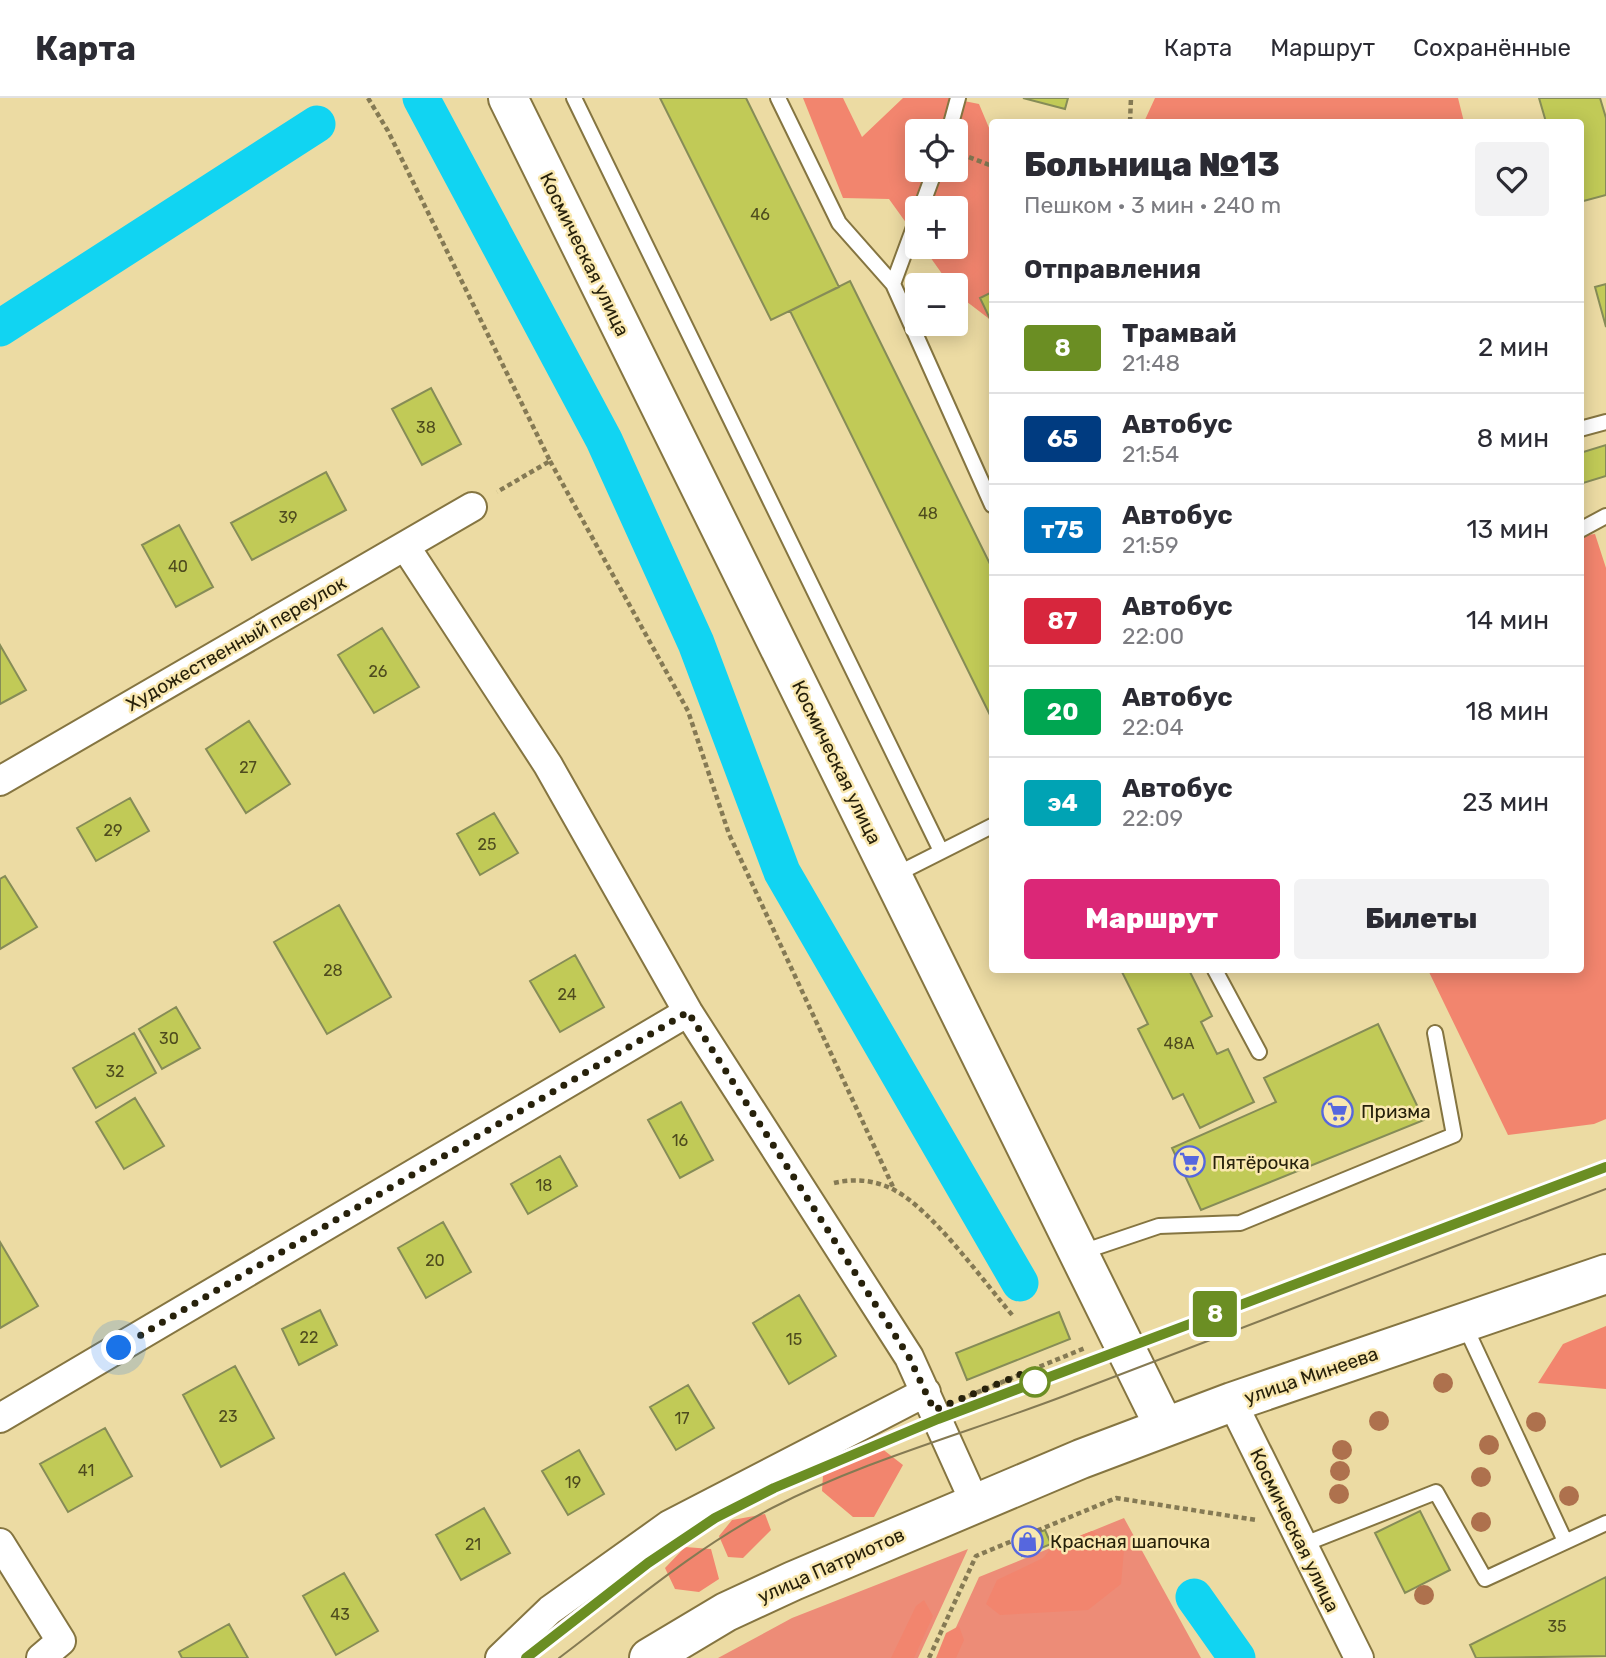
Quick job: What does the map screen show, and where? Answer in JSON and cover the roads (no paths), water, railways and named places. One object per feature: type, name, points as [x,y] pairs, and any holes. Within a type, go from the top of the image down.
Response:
[{"type":"street","name":"Космическая улица","points":[[508,98],[1164,1426]]},
{"type":"street","name":"Художественный переулок","points":[[0,780],[472,507]]},
{"type":"street","points":[[405,547],[548,765],[688,1012],[909,1357],[975,1503]]},
{"type":"street","points":[[0,1418],[688,1012]]},
{"type":"street","name":"улица Минеева","points":[[1020,1485],[1164,1426],[1606,1274]]},
{"type":"street","points":[[500,1658],[550,1610],[669,1525],[930,1401]]},
{"type":"street","name":"Космическая улица","points":[[1232,1402],[1359,1658]]},
{"type":"street","name":"улица Патриотов","points":[[649,1658],[726,1612],[1020,1485]]},
{"type":"street","points":[[0,1543],[51,1650]]},
{"type":"lane","points":[[574,98],[941,852]]},
{"type":"lane","points":[[778,98],[839,223],[893,284],[989,498]]},
{"type":"lane","points":[[952,119],[958,98]]},
{"type":"lane","points":[[893,284],[905,252]]},
{"type":"lane","points":[[1584,428],[1606,422]]},
{"type":"lane","points":[[1584,528],[1606,516]]},
{"type":"lane","points":[[894,876],[989,828]]},
{"type":"lane","points":[[1217,973],[1259,1052]]},
{"type":"lane","points":[[1080,1253],[1159,1226],[1240,1223],[1454,1135],[1434,1033]]},
{"type":"lane","points":[[1463,1322],[1565,1541]]},
{"type":"lane","points":[[1297,1536],[1436,1492],[1485,1579],[1606,1523]]},
{"type":"waterway","points":[[421,98],[604,440],[696,643],[782,872],[1020,1283]]},
{"type":"waterway","points":[[0,328],[317,124]]},
{"type":"waterway","points":[[1194,1597],[1237,1658]]},
{"type":"tram line","points":[[526,1658],[648,1563],[715,1518],[773,1487],[938,1420],[1606,1167]]},
{"type":"tram line","name":"8","points":[[526,1658],[648,1563],[715,1518],[816,1468],[938,1419],[1606,1167]]},
{"type":"tram line","points":[[559,1658],[716,1541],[807,1491],[880,1461],[1064,1396],[1606,1189]]},
{"type":"place","name":"Призма","points":[[1338,1111]]},
{"type":"place","name":"Пятёрочка","points":[[1189,1162]]},
{"type":"place","name":"Красная шапочка","points":[[1027,1541]]}]
